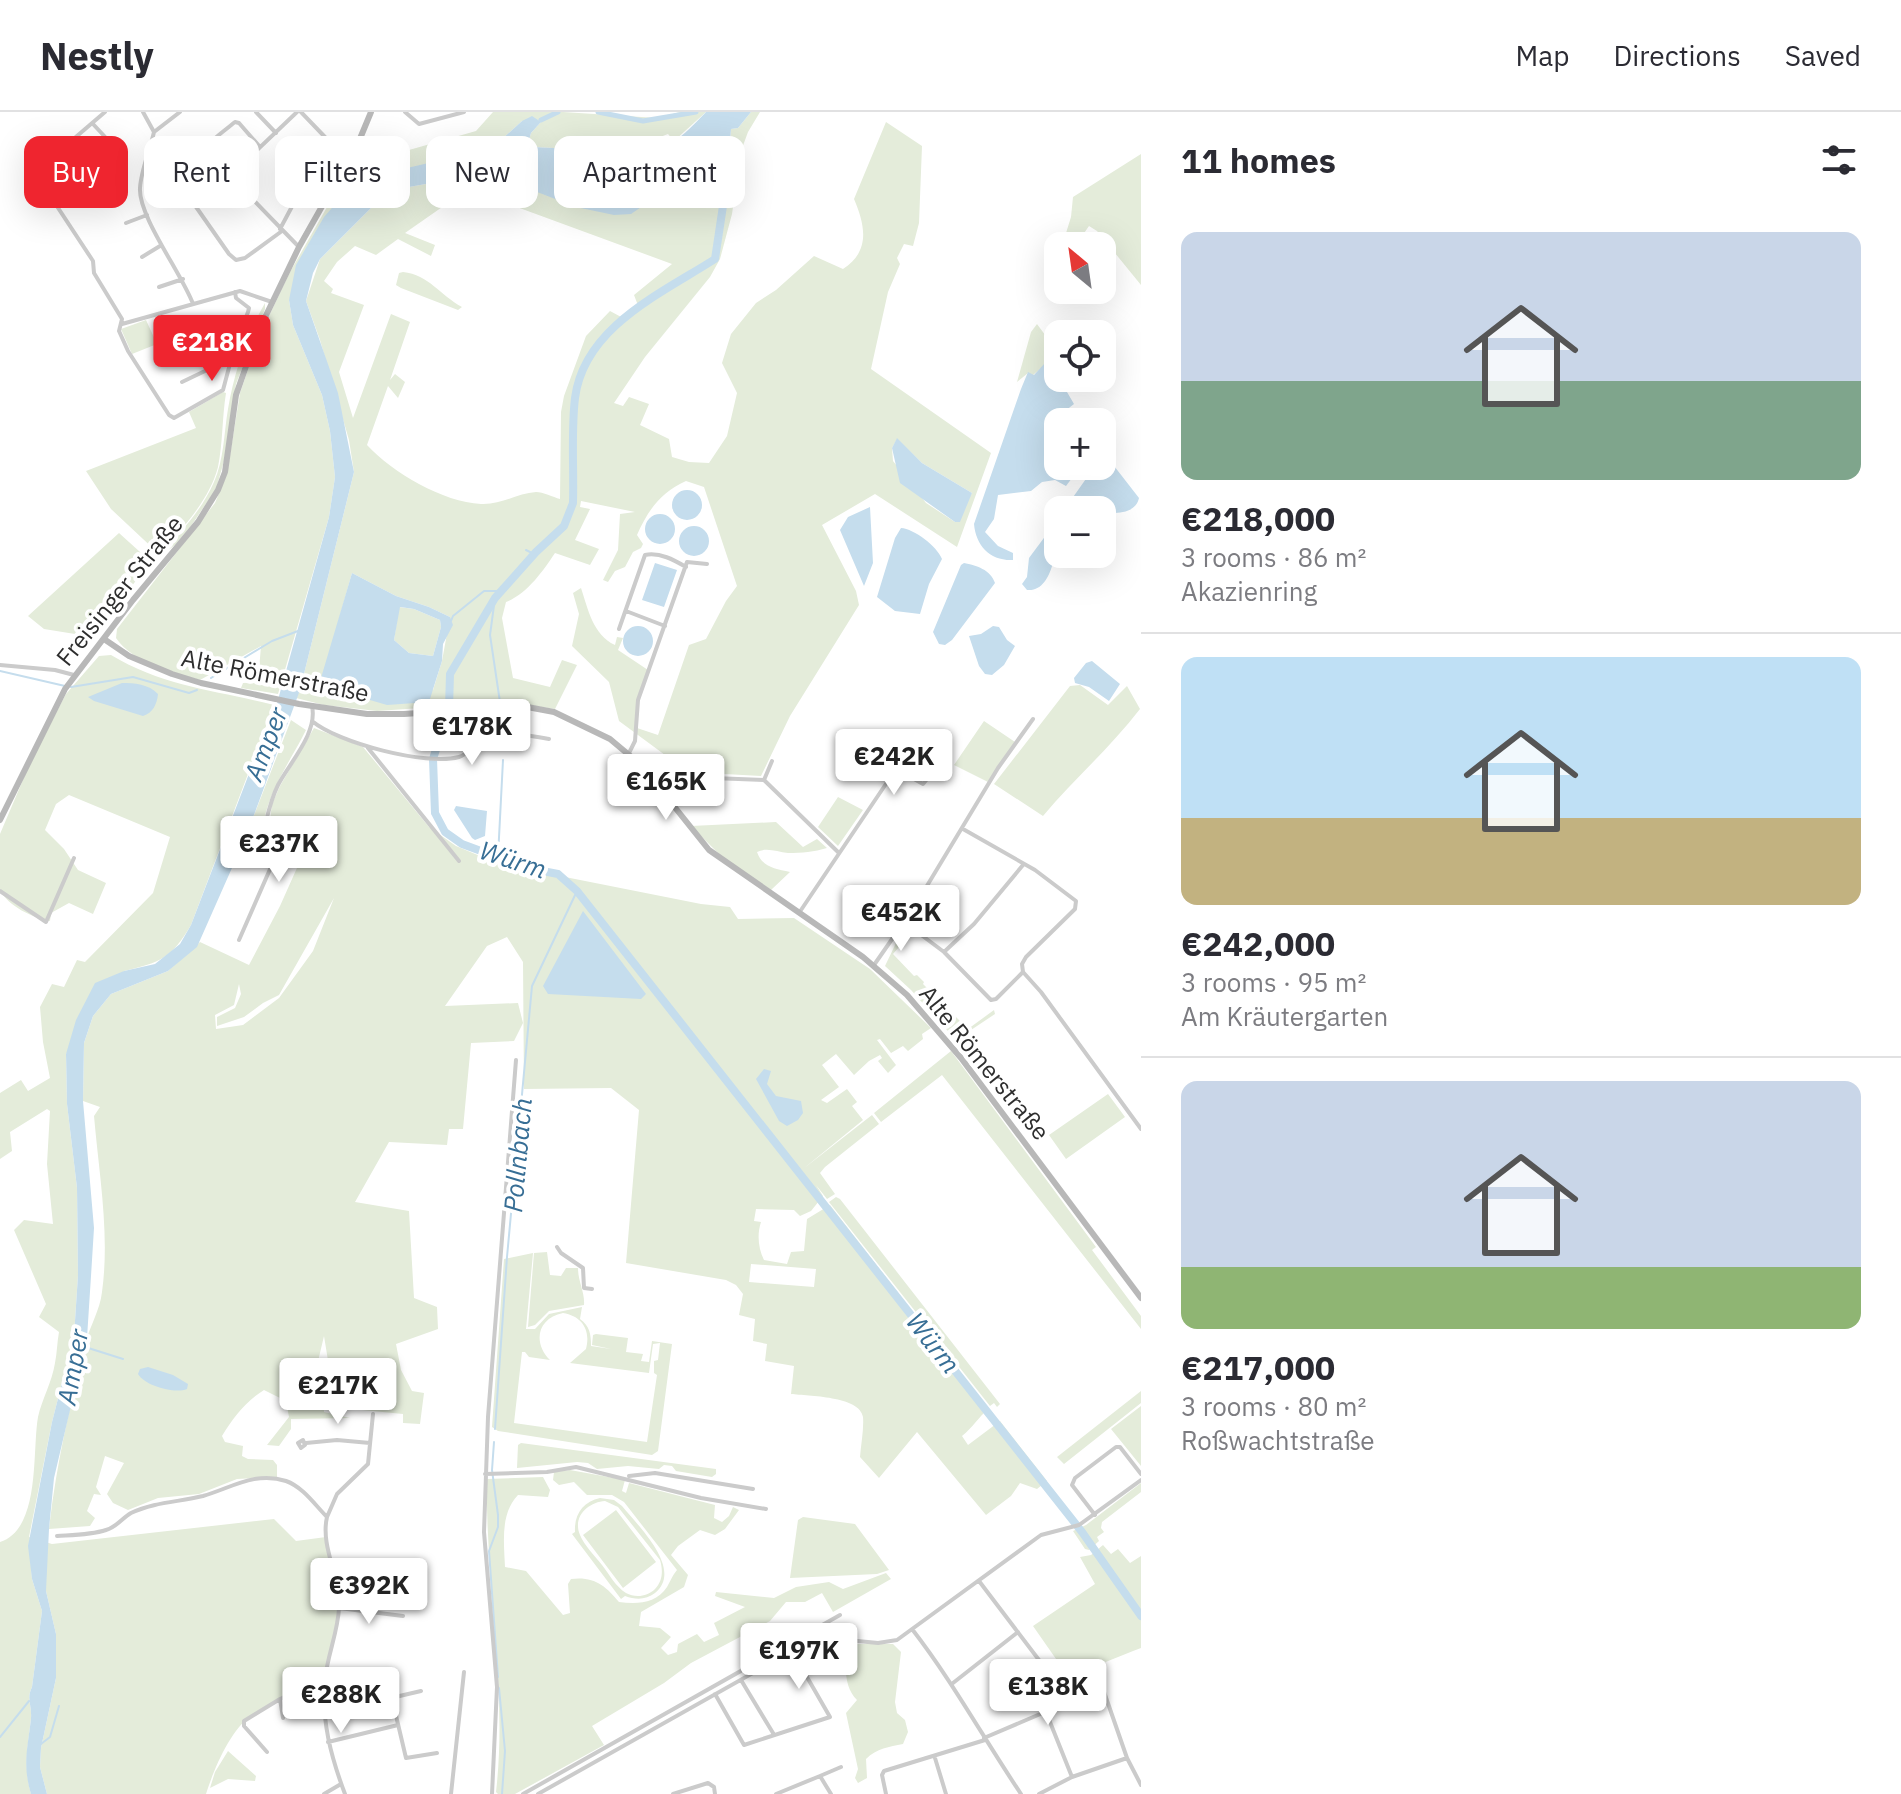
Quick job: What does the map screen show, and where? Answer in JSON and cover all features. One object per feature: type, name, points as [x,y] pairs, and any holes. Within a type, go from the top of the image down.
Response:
[{"type":"main road","name":"Freisinger Straße","points":[[360,136],[371,112]]},
{"type":"main road","name":"Freisinger Straße","points":[[0,820],[74,675],[198,522],[218,490],[226,464],[242,376],[272,302],[321,208]]},
{"type":"main road","name":"Alte Römerstraße","points":[[104,639],[129,656],[172,674],[299,704],[367,714],[530,707],[554,712],[597,732],[629,753],[709,850],[874,965],[907,995],[953,1048],[1141,1298]]},
{"type":"street","points":[[78,136],[105,112]]},
{"type":"street","points":[[143,112],[154,132]]},
{"type":"street","points":[[180,112],[154,132],[140,188],[147,215],[161,246],[183,279],[193,304]]},
{"type":"street","points":[[256,112],[276,133]]},
{"type":"street","points":[[299,247],[230,179],[232,173],[299,112],[323,136]]},
{"type":"street","points":[[405,112],[419,124],[464,112]]},
{"type":"street","points":[[260,147],[235,122],[196,156],[186,185],[187,194],[236,260],[245,258],[281,230],[292,208]]},
{"type":"street","points":[[93,124],[104,136]]},
{"type":"street","points":[[57,208],[93,261],[94,273],[116,308],[122,324],[119,331],[128,351],[169,415],[174,418],[223,390],[249,308],[236,298],[235,292]]},
{"type":"street","points":[[126,223],[147,215]]},
{"type":"street","points":[[142,257],[161,246]]},
{"type":"street","points":[[159,287],[183,279]]},
{"type":"street","points":[[122,324],[235,292],[246,291],[272,302]]},
{"type":"street","points":[[163,337],[225,317],[240,329]]},
{"type":"street","points":[[171,358],[240,329]]},
{"type":"street","points":[[182,382],[231,359]]},
{"type":"street","points":[[619,629],[645,555],[662,556],[686,567]]},
{"type":"street","points":[[629,753],[635,741],[638,700],[687,562],[707,564]]},
{"type":"street","points":[[626,611],[665,626]]},
{"type":"street","points":[[0,665],[55,670],[74,675]]},
{"type":"street","points":[[239,940],[278,851],[267,825],[270,803],[312,721],[312,706]]},
{"type":"street","points":[[874,965],[963,829],[998,768],[1033,719]]},
{"type":"street","points":[[312,721],[321,729],[368,748],[439,758],[457,758],[474,744],[506,732],[549,739]]},
{"type":"street","points":[[368,748],[459,861]]},
{"type":"street","points":[[764,780],[772,761]]},
{"type":"street","points":[[799,913],[896,769],[923,784],[941,762]]},
{"type":"street","points":[[647,772],[657,768],[687,777],[764,780],[839,853]]},
{"type":"street","points":[[963,829],[1051,880],[1074,898],[1077,905],[1026,957],[1022,964],[1023,972],[1141,1129]]},
{"type":"street","points":[[0,891],[46,922],[74,858]]},
{"type":"street","points":[[944,952],[974,924],[1023,864]]},
{"type":"street","points":[[904,922],[944,952],[991,1000],[996,999],[1023,972]]},
{"type":"street","points":[[492,1794],[497,1687],[484,1532],[490,1474],[488,1417],[516,1060]]},
{"type":"street","points":[[557,1247],[583,1268],[584,1288],[592,1289]]},
{"type":"street","points":[[345,1794],[331,1759],[325,1698],[325,1679],[339,1608],[326,1537],[327,1517],[337,1494],[368,1464],[373,1414]]},
{"type":"street","points":[[297,1444],[302,1448],[306,1443],[337,1440],[370,1443]]},
{"type":"street","points":[[538,1794],[817,1637],[886,1643],[897,1640],[1041,1535],[1077,1527],[1095,1515],[1141,1477],[1120,1447],[1075,1478],[1072,1485],[1095,1515]]},
{"type":"street","points":[[490,1474],[547,1472],[576,1467],[701,1498],[766,1509]]},
{"type":"street","points":[[623,1477],[655,1473],[753,1489]]},
{"type":"street","points":[[57,1536],[107,1530],[144,1508],[206,1495],[237,1482],[262,1478],[292,1483],[327,1517]]},
{"type":"street","points":[[979,1581],[1039,1660]]},
{"type":"street","points":[[339,1608],[403,1616]]},
{"type":"street","points":[[523,1794],[840,1615]]},
{"type":"street","points":[[912,1629],[953,1683],[1021,1794]]},
{"type":"street","points":[[953,1683],[1018,1632]]},
{"type":"street","points":[[715,1694],[744,1745],[830,1717],[792,1651]]},
{"type":"street","points":[[451,1794],[464,1672]]},
{"type":"street","points":[[267,1752],[244,1724],[251,1715],[325,1679]]},
{"type":"street","points":[[741,1680],[773,1734]]},
{"type":"street","points":[[325,1698],[385,1681],[406,1758],[437,1753]]},
{"type":"street","points":[[886,1794],[882,1773],[985,1739],[1101,1688],[1127,1758],[1141,1785]]},
{"type":"street","points":[[391,1698],[421,1691]]},
{"type":"street","points":[[280,1699],[283,1718]]},
{"type":"street","points":[[1046,1712],[1072,1777]]},
{"type":"street","points":[[328,1742],[398,1725]]},
{"type":"street","points":[[934,1757],[946,1794]]},
{"type":"street","points":[[1039,1794],[1072,1777],[1127,1758]]},
{"type":"street","points":[[776,1794],[841,1767]]},
{"type":"street","points":[[820,1776],[831,1794]]},
{"type":"street","points":[[673,1794],[708,1783],[714,1787],[715,1794]]},
{"type":"street","points":[[324,1794],[341,1784]]},
{"type":"green space","points":[[493,112],[563,112],[657,118],[680,112],[706,112],[680,136],[554,136],[554,148],[538,147],[538,136],[530,136],[541,122],[522,121],[505,136],[458,136],[476,131]]},
{"type":"green space","points":[[751,112],[760,112],[745,140],[745,136],[730,136],[731,129],[738,128]]},
{"type":"green space","points":[[886,122],[922,146],[919,223],[913,246],[904,244],[897,258],[900,264],[888,292],[871,369],[991,453],[957,547],[875,494],[822,525],[856,591],[859,605],[790,716],[761,776],[688,772],[619,721],[609,682],[572,646],[579,614],[573,593],[581,588],[592,621],[601,635],[615,645],[617,637],[623,638],[618,650],[648,670],[638,700],[637,728],[658,735],[689,645],[706,639],[737,586],[704,487],[686,481],[662,496],[651,510],[637,535],[643,544],[641,548],[633,552],[625,567],[615,571],[608,582],[603,580],[618,550],[620,514],[635,512],[581,501],[580,507],[590,509],[575,540],[599,549],[590,565],[555,553],[528,588],[506,602],[502,618],[513,678],[550,687],[562,660],[577,665],[555,709],[508,702],[377,711],[324,705],[296,698],[354,472],[349,440],[306,301],[320,259],[371,208],[410,208],[410,187],[426,184],[426,208],[441,208],[405,233],[435,245],[431,256],[398,239],[376,255],[355,246],[337,262],[324,281],[333,289],[331,293],[364,305],[339,372],[353,418],[391,314],[410,322],[390,380],[395,374],[405,382],[398,398],[388,386],[367,445],[404,475],[451,498],[488,504],[536,492],[560,499],[561,412],[586,336],[610,311],[623,318],[639,308],[634,295],[672,264],[520,208],[538,208],[538,184],[554,184],[554,208],[733,208],[720,259],[710,277],[645,357],[614,403],[623,406],[629,397],[649,404],[640,425],[669,439],[672,457],[709,463],[727,436],[737,393],[722,363],[731,334],[756,303],[776,290],[814,256],[843,269],[858,254],[862,246],[863,228],[854,199]],"holes":[[[897,439],[922,463],[972,493],[955,522],[926,503],[893,461],[892,448]],[[352,573],[396,596],[450,617],[433,690],[363,697],[345,693],[337,626]]]},
{"type":"green space","points":[[426,145],[426,166],[410,171],[410,150]]},
{"type":"green space","points":[[1141,154],[1141,285],[1116,254],[1116,232],[1098,232],[1089,226],[1085,232],[1066,232],[1073,197]]},
{"type":"green space","points":[[326,208],[344,208],[289,300],[293,325],[322,395],[335,477],[329,517],[278,694],[241,688],[243,683],[258,682],[261,646],[200,680],[143,660],[123,647],[116,638],[117,629],[215,503],[227,474],[240,393],[260,335],[290,272]]},
{"type":"green space","points":[[399,273],[427,281],[462,307],[458,310],[401,288],[396,285]]},
{"type":"green space","points":[[265,303],[236,384],[224,461],[216,489],[191,526],[175,545],[159,557],[196,513],[214,482],[238,368],[252,328]]},
{"type":"green space","points":[[146,320],[157,344],[132,354],[121,329]]},
{"type":"green space","points":[[1037,324],[1044,334],[1044,369],[1033,375],[1028,373],[1017,382],[1031,332]]},
{"type":"green space","points":[[226,393],[221,448],[214,479],[194,514],[159,554],[111,509],[86,471],[196,428],[189,412]]},
{"type":"green space","points":[[119,533],[150,561],[101,629],[79,626],[75,634],[44,629],[28,616]]},
{"type":"green space","points":[[399,607],[414,609],[440,620],[433,656],[409,653],[394,640]]},
{"type":"green space","points":[[111,655],[171,681],[274,705],[191,925],[164,957],[124,971],[66,1054],[67,1104],[77,1188],[78,1275],[74,1336],[52,1422],[29,1537],[52,1544],[274,1519],[296,1541],[326,1537],[339,1607],[325,1679],[269,1705],[244,1722],[224,1751],[206,1794],[47,1794],[40,1767],[41,1748],[56,1678],[56,1634],[46,1591],[46,1567],[29,1539],[32,1579],[42,1611],[29,1695],[31,1718],[27,1764],[31,1794],[0,1794],[0,1542],[13,1534],[28,1506],[38,1417],[54,1370],[59,1332],[39,1317],[46,1304],[14,1230],[24,1220],[53,1224],[47,1164],[50,1111],[47,1109],[10,1132],[12,1151],[0,1159],[0,1093],[21,1080],[28,1091],[50,1078],[40,1007],[52,984],[64,987],[77,960],[85,962],[153,893],[170,837],[69,795],[56,804],[45,830],[64,849],[78,870],[106,883],[93,914],[69,903],[51,913],[50,921],[22,910],[0,890],[0,834],[34,754],[66,694],[99,656]]},
{"type":"green space","points":[[1080,685],[1108,705],[1127,686],[1140,709],[1043,816],[994,784],[1070,686]]},
{"type":"green space","points":[[291,720],[306,730],[276,785],[264,820],[251,823]]},
{"type":"green space","points":[[984,721],[1015,742],[988,782],[954,765]]},
{"type":"green space","points":[[314,728],[363,747],[429,827],[456,846],[492,861],[701,904],[730,907],[738,919],[794,918],[870,969],[931,1028],[908,1051],[903,1046],[891,1053],[880,1039],[877,1040],[896,1065],[888,1073],[878,1061],[882,1058],[880,1055],[854,1075],[836,1054],[822,1065],[839,1087],[821,1100],[827,1103],[847,1089],[857,1102],[852,1106],[863,1120],[803,1169],[872,1115],[879,1124],[820,1173],[835,1194],[827,1199],[816,1185],[823,1196],[811,1211],[800,1216],[794,1210],[756,1209],[754,1221],[761,1222],[759,1241],[762,1255],[764,1260],[787,1264],[791,1252],[804,1251],[807,1219],[830,1205],[988,1409],[962,1436],[968,1445],[1000,1421],[1047,1481],[1037,1489],[1020,1483],[1011,1496],[986,1515],[917,1432],[879,1478],[860,1457],[863,1417],[860,1410],[832,1398],[791,1394],[794,1366],[765,1361],[767,1344],[753,1341],[755,1319],[739,1315],[743,1294],[736,1285],[726,1280],[626,1263],[639,1110],[611,1088],[524,1089],[523,962],[507,937],[487,946],[445,1006],[518,1003],[523,1023],[514,1041],[471,1043],[463,1129],[449,1129],[447,1145],[389,1142],[355,1202],[409,1211],[414,1298],[437,1307],[438,1329],[396,1344],[401,1370],[412,1391],[424,1393],[420,1424],[403,1423],[403,1414],[362,1410],[361,1403],[344,1400],[332,1385],[324,1336],[315,1374],[323,1389],[324,1412],[350,1418],[291,1419],[291,1429],[279,1446],[267,1445],[289,1417],[286,1401],[264,1390],[240,1410],[222,1436],[225,1442],[243,1446],[242,1456],[248,1459],[273,1460],[277,1465],[277,1477],[237,1479],[199,1494],[158,1498],[128,1510],[113,1503],[107,1494],[124,1463],[105,1456],[96,1487],[101,1495],[94,1494],[87,1511],[95,1518],[90,1526],[49,1529],[69,1413],[85,1344],[101,1299],[104,1270],[103,1204],[94,1116],[100,1107],[83,1101],[84,1043],[93,1016],[111,994],[168,971],[200,942],[249,965],[313,832],[269,827],[272,804]],"holes":[[[334,898],[313,951],[279,998],[243,1025],[216,1029],[215,1015],[234,1005],[239,984],[241,994],[235,1008],[217,1017],[217,1026],[244,1017],[279,995]],[[751,1264],[816,1269],[814,1287],[749,1282]]]},
{"type":"green space","points":[[838,797],[863,810],[838,846],[818,827]]},
{"type":"green space","points":[[776,822],[803,847],[817,839],[827,848],[798,853],[757,852],[766,864],[790,872],[771,890],[720,855],[691,826]]},
{"type":"green space","points":[[896,943],[899,947],[893,954],[968,1029],[994,1010],[995,1014],[956,1040],[885,966]]},
{"type":"green space","points":[[951,1051],[1096,1247],[1092,1250],[1141,1316],[1141,1329],[942,1075],[881,1122],[874,1113]]},
{"type":"green space","points":[[1108,1094],[1125,1117],[1066,1159],[1049,1135]]},
{"type":"green space","points":[[836,1197],[1000,1404],[997,1407],[994,1403],[990,1406],[829,1202]]},
{"type":"green space","points":[[547,1252],[550,1275],[561,1276],[566,1268],[578,1268],[584,1305],[549,1311],[535,1325],[528,1327],[534,1253]]},
{"type":"green space","points":[[533,1253],[526,1329],[535,1329],[549,1314],[582,1307],[580,1319],[589,1331],[591,1346],[611,1349],[592,1345],[593,1335],[596,1334],[628,1338],[626,1352],[643,1354],[641,1361],[649,1362],[652,1341],[672,1344],[658,1451],[652,1455],[498,1431],[492,1427],[504,1259]],"holes":[[[563,1313],[584,1325],[587,1336],[586,1349],[570,1363],[649,1373],[653,1344],[660,1343],[658,1360],[654,1361],[654,1373],[657,1375],[647,1442],[514,1423],[522,1352],[529,1357],[550,1360],[541,1346],[543,1325]]]},
{"type":"green space","points":[[1141,1391],[1141,1403],[1064,1464],[1057,1457]]},
{"type":"green space","points":[[1141,1406],[1141,1466],[1111,1429]]},
{"type":"green space","points":[[518,1445],[716,1469],[716,1474],[712,1477],[676,1471],[672,1466],[664,1465],[659,1469],[628,1466],[597,1469],[588,1463],[577,1462],[517,1468]]},
{"type":"green space","points":[[570,1470],[625,1480],[622,1491],[626,1493],[629,1483],[715,1505],[714,1518],[722,1522],[733,1507],[739,1510],[725,1529],[715,1535],[700,1530],[678,1546],[671,1555],[688,1575],[684,1587],[641,1612],[639,1626],[660,1628],[671,1637],[661,1648],[668,1655],[677,1652],[678,1644],[697,1634],[704,1642],[719,1635],[714,1623],[745,1607],[715,1596],[716,1592],[774,1598],[796,1587],[829,1582],[843,1589],[886,1573],[891,1579],[833,1612],[822,1593],[805,1602],[786,1602],[770,1621],[691,1663],[592,1726],[604,1745],[515,1794],[498,1794],[498,1675],[487,1479],[543,1477],[550,1490],[548,1497],[518,1495],[508,1511],[504,1529],[505,1567],[526,1571],[563,1615],[570,1613],[568,1584],[571,1579],[599,1583],[619,1602],[639,1603],[663,1593],[677,1570],[624,1502],[612,1495],[587,1495],[574,1482],[559,1485],[553,1480],[554,1472]]},
{"type":"green space","points":[[1141,1483],[1141,1492],[1102,1522],[1104,1532],[1097,1537],[1099,1541],[1089,1550],[1085,1549],[1073,1531],[1086,1525]]},
{"type":"green space","points":[[600,1498],[614,1500],[622,1506],[662,1560],[663,1583],[652,1595],[641,1599],[625,1596],[621,1599],[572,1534],[581,1510],[589,1502]],"holes":[[[605,1501],[618,1507],[660,1560],[660,1582],[645,1595],[630,1595],[619,1587],[580,1535],[578,1522],[588,1507]]]},
{"type":"green space","points":[[616,1510],[656,1562],[623,1588],[583,1535]]},
{"type":"green space","points":[[803,1517],[855,1524],[889,1570],[877,1574],[790,1578],[798,1520]]},
{"type":"green space","points":[[1103,1545],[1111,1554],[1118,1549],[1130,1563],[1141,1556],[1141,1648],[1093,1666],[1063,1669],[1033,1626],[1095,1584],[1080,1557],[1091,1555]]},
{"type":"green space","points":[[893,1644],[901,1652],[895,1702],[897,1713],[905,1720],[908,1732],[903,1744],[879,1750],[866,1759],[867,1778],[858,1783],[846,1713],[857,1700],[849,1688],[846,1674],[848,1645]]},
{"type":"green space","points":[[228,1751],[256,1776],[255,1781],[228,1779],[210,1788],[215,1772]]},
{"type":"water","points":[[706,112],[751,112],[738,128],[731,129],[730,136],[680,136]]},
{"type":"water","points":[[532,116],[541,122],[530,136],[505,136]]},
{"type":"water","points":[[538,147],[554,148],[554,198],[538,192]]},
{"type":"water","points":[[426,164],[426,184],[410,187],[410,167]]},
{"type":"water","name":"Amper","points":[[332,208],[371,208],[320,259],[306,301],[338,393],[354,472],[300,690],[247,834],[197,947],[168,971],[111,994],[93,1016],[84,1043],[83,1101],[94,1228],[87,1338],[54,1478],[49,1529],[46,1591],[56,1634],[56,1678],[41,1748],[40,1767],[47,1794],[31,1794],[26,1764],[31,1718],[29,1695],[42,1611],[32,1579],[28,1546],[52,1422],[74,1336],[78,1275],[77,1188],[67,1104],[66,1054],[76,1020],[95,983],[124,971],[155,964],[180,944],[191,925],[274,714],[329,517],[335,477],[322,395],[293,325],[289,300],[296,265]]},
{"type":"water","points":[[581,208],[640,208],[631,214],[614,215]]},
{"type":"water","points":[[1044,364],[1044,392],[1067,392],[1074,404],[1069,408],[1044,408],[1044,480],[1055,480],[1042,482],[1031,491],[998,495],[994,519],[985,532],[998,546],[1013,553],[1013,560],[1005,560],[986,551],[978,539],[974,524],[1021,389],[1028,372],[1034,375]]},
{"type":"water","points":[[897,438],[922,463],[972,493],[960,522],[955,522],[900,483],[892,448]]},
{"type":"water","points":[[1116,468],[1139,498],[1132,508],[1116,513],[1116,496],[1074,496],[1085,480],[1116,480]]},
{"type":"water","points":[[1055,480],[1070,480],[1066,486]]},
{"type":"water","points":[[687,490],[698,494],[702,505],[698,516],[687,520],[676,516],[672,505],[676,494]]},
{"type":"water","points":[[870,507],[873,563],[864,586],[840,530],[848,517]]},
{"type":"water","points":[[660,514],[671,518],[675,529],[671,540],[660,544],[649,540],[645,529],[649,518]]},
{"type":"water","points":[[694,526],[704,531],[709,541],[704,551],[694,556],[684,551],[679,541],[684,531]]},
{"type":"water","points":[[901,528],[924,539],[942,559],[929,584],[920,614],[895,611],[877,597]]},
{"type":"water","points":[[1044,538],[1044,568],[1051,568],[1044,583],[1036,589],[1027,590],[1022,584],[1027,577],[1029,558]]},
{"type":"water","points":[[655,563],[677,570],[664,607],[642,600]]},
{"type":"water","points":[[964,563],[987,571],[995,583],[952,640],[945,645],[939,644],[933,632]]},
{"type":"water","points":[[352,573],[396,596],[450,617],[453,625],[443,644],[442,661],[429,702],[387,705],[346,693],[343,701],[321,678]],"holes":[[[400,607],[414,609],[440,620],[433,656],[409,653],[394,640]]]},
{"type":"water","points":[[638,626],[649,630],[653,641],[649,652],[638,656],[627,652],[623,641],[627,630]]},
{"type":"water","points":[[993,626],[999,627],[1015,646],[1004,665],[992,675],[985,674],[979,666],[969,636],[981,634]]},
{"type":"water","points":[[1092,661],[1120,684],[1109,701],[1089,687],[1075,683],[1074,678],[1086,663]]},
{"type":"water","points":[[122,683],[141,685],[158,694],[152,710],[143,716],[88,697]]},
{"type":"water","points":[[456,806],[487,811],[485,836],[475,840],[472,838],[454,810]]},
{"type":"water","points":[[583,911],[646,994],[641,999],[548,994],[543,986]]},
{"type":"water","points":[[764,1069],[771,1071],[767,1084],[776,1096],[801,1101],[803,1113],[787,1126],[779,1121],[756,1079]]},
{"type":"water","points":[[148,1367],[173,1375],[188,1384],[187,1389],[168,1390],[147,1382],[138,1374],[140,1369]]},
{"type":"waterway","points":[[541,120],[558,112]]},
{"type":"waterway","points":[[598,112],[643,121],[696,112]]},
{"type":"waterway","name":"Würm","points":[[723,208],[715,259],[628,315],[593,351],[581,373],[574,411],[573,503],[564,526],[495,598],[450,674],[449,708],[433,759],[435,813],[445,832],[462,844],[527,868],[558,874],[577,891],[1082,1532],[1141,1616]]},
{"type":"waterway","points":[[526,550],[534,554]]},
{"type":"waterway","points":[[451,621],[484,591],[501,591]]},
{"type":"waterway","points":[[495,598],[490,635],[504,748]]},
{"type":"waterway","points":[[211,678],[272,641],[298,631]]},
{"type":"waterway","points":[[0,671],[65,686]]},
{"type":"waterway","points":[[71,687],[133,677],[189,693],[197,690]]},
{"type":"waterway","points":[[498,857],[503,760]]},
{"type":"waterway","name":"Pollnbach","points":[[495,1429],[532,986],[577,891]]},
{"type":"waterway","name":"Amper","points":[[82,1346],[123,1359]]},
{"type":"waterway","name":"Pollnbach","points":[[494,1442],[492,1470],[498,1527],[489,1551],[498,1677]]},
{"type":"waterway","name":"Pollnbach","points":[[499,1688],[505,1751],[502,1794]]},
{"type":"waterway","points":[[0,1737],[29,1701]]},
{"type":"waterway","points":[[41,1744],[50,1737],[59,1706]]}]
